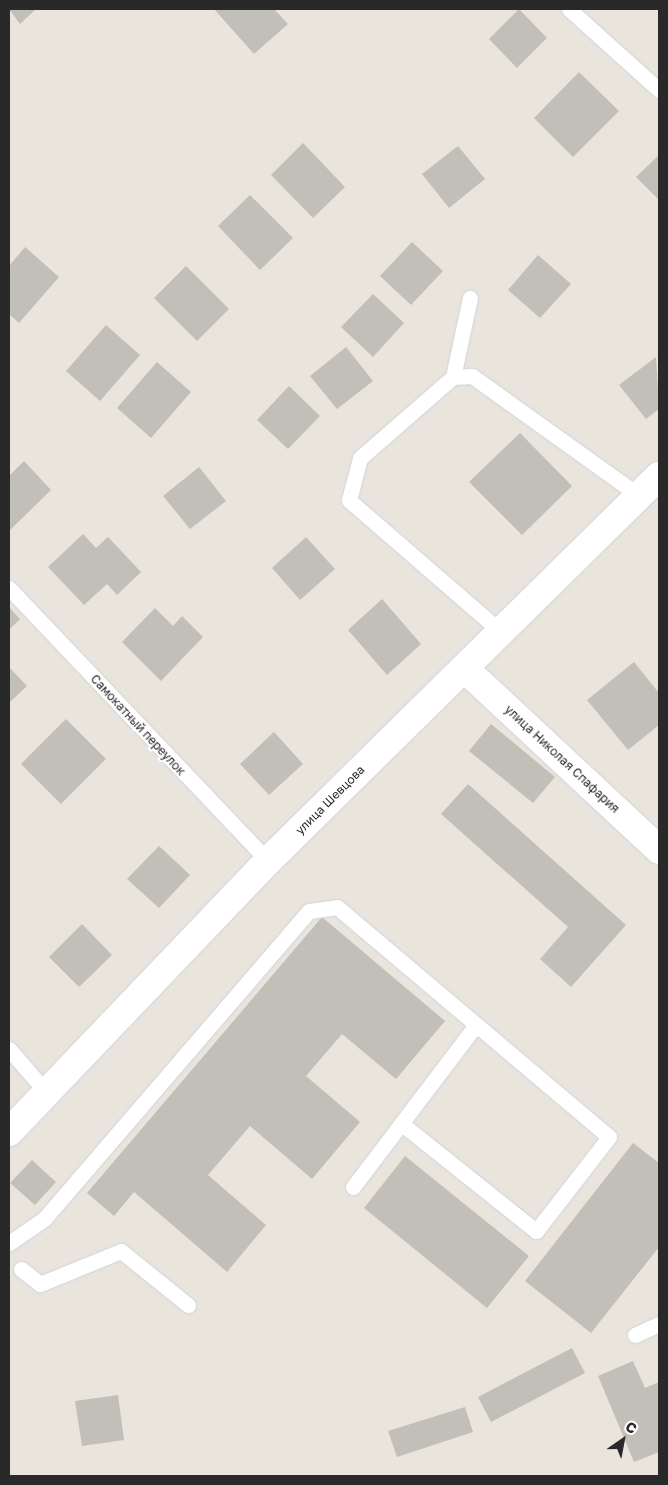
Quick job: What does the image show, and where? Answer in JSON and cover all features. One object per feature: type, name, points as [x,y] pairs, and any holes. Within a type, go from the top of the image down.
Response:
[{"type":"main road","name":"улица Шевцова","points":[[9,1132],[268,861],[659,476]]},
{"type":"main road","name":"улица Николая Спафария","points":[[464,668],[658,848]]},
{"type":"lane","points":[[569,9],[659,90]]},
{"type":"lane","points":[[470,298],[453,377],[360,458],[350,500],[500,632]]},
{"type":"lane","points":[[453,377],[472,376],[638,495]]},
{"type":"lane","name":"Самокатный переулок","points":[[9,588],[268,861]]},
{"type":"lane","points":[[9,1243],[44,1219],[309,911],[337,907],[609,1137],[536,1231],[402,1124]]},
{"type":"lane","points":[[353,1187],[476,1025]]},
{"type":"lane","points":[[9,1049],[46,1092]]},
{"type":"lane","points":[[21,1269],[40,1284],[121,1251],[188,1305]]},
{"type":"lane","points":[[635,1335],[659,1324]]},
{"type":"building","points":[[9,9],[36,9],[20,24]]},
{"type":"building","points":[[214,9],[274,9],[288,24],[254,54]]},
{"type":"building","points":[[519,9],[547,38],[517,68],[489,39]]},
{"type":"building","points":[[579,72],[619,111],[573,157],[534,118]]},
{"type":"building","points":[[303,143],[345,187],[313,218],[271,175]]},
{"type":"building","points":[[458,146],[485,179],[449,208],[422,174]]},
{"type":"building","points":[[659,155],[659,200],[636,177]]},
{"type":"building","points":[[250,195],[293,238],[260,270],[218,226]]},
{"type":"building","points":[[412,242],[443,271],[411,305],[380,276]]},
{"type":"building","points":[[25,247],[59,277],[19,323],[9,314],[9,266]]},
{"type":"building","points":[[538,255],[571,284],[540,318],[508,290]]},
{"type":"building","points":[[186,266],[229,309],[197,341],[154,298]]},
{"type":"building","points":[[373,294],[404,323],[373,357],[341,327]]},
{"type":"building","points":[[106,325],[140,355],[100,401],[66,371]]},
{"type":"building","points":[[346,347],[373,381],[337,409],[310,376]]},
{"type":"building","points":[[656,357],[659,409],[646,419],[619,385]]},
{"type":"building","points":[[157,362],[191,392],[151,438],[117,408]]},
{"type":"building","points":[[289,386],[320,416],[288,449],[257,420]]},
{"type":"building","points":[[520,433],[572,486],[522,535],[469,482]]},
{"type":"building","points":[[24,461],[51,490],[9,531],[9,476]]},
{"type":"building","points":[[199,467],[226,501],[190,529],[163,496]]},
{"type":"building","points":[[83,534],[96,548],[108,537],[141,572],[117,595],[107,584],[84,605],[48,567]]},
{"type":"building","points":[[306,537],[335,569],[300,600],[272,568]]},
{"type":"building","points":[[382,599],[421,644],[387,675],[348,630]]},
{"type":"building","points":[[9,607],[20,619],[9,630]]},
{"type":"building","points":[[155,608],[173,626],[182,616],[203,637],[161,681],[122,642]]},
{"type":"building","points":[[634,662],[659,693],[659,725],[628,750],[587,700]]},
{"type":"building","points":[[9,667],[27,686],[9,703]]},
{"type":"building","points":[[66,719],[106,759],[61,804],[21,764]]},
{"type":"building","points":[[491,724],[555,777],[533,803],[469,751]]},
{"type":"building","points":[[274,732],[303,764],[269,795],[240,764]]},
{"type":"building","points":[[468,784],[626,925],[571,987],[540,959],[568,927],[441,814]]},
{"type":"building","points":[[159,846],[190,875],[159,908],[127,879]]},
{"type":"building","points":[[322,917],[445,1021],[396,1079],[342,1034],[306,1076],[360,1122],[312,1179],[250,1126],[208,1175],[266,1225],[227,1272],[134,1192],[114,1216],[87,1193]]},
{"type":"building","points":[[82,924],[112,955],[79,987],[49,957]]},
{"type":"building","points":[[633,1143],[659,1163],[659,1247],[591,1333],[525,1281]]},
{"type":"building","points":[[405,1156],[529,1256],[487,1308],[364,1208]]},
{"type":"building","points":[[32,1160],[56,1182],[35,1205],[10,1183]]},
{"type":"building","points":[[572,1348],[585,1373],[491,1422],[478,1397]]},
{"type":"building","points":[[633,1361],[645,1388],[659,1382],[659,1452],[634,1462],[598,1376]]},
{"type":"building","points":[[118,1395],[124,1440],[82,1446],[75,1401]]},
{"type":"building","points":[[465,1407],[473,1432],[397,1457],[388,1431]]}]
